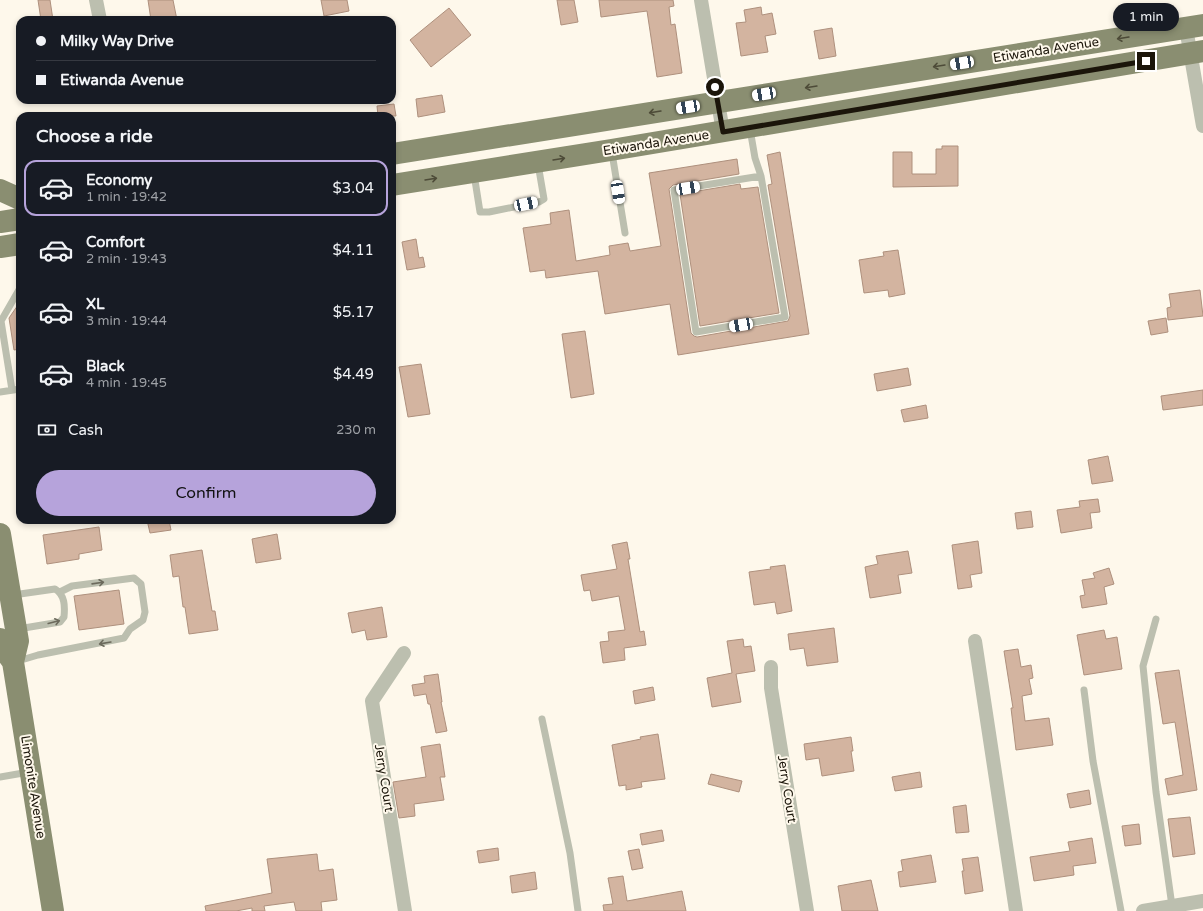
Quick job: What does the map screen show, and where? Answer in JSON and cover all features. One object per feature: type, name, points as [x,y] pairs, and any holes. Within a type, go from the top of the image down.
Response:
[{"type":"main road","name":"Etiwanda Avenue","points":[[396,153],[1194,26]]},
{"type":"main road","name":"Etiwanda Avenue","points":[[396,184],[723,132],[1197,52]]},
{"type":"main road","points":[[0,190],[16,197]]},
{"type":"main road","points":[[0,222],[16,220]]},
{"type":"main road","points":[[0,247],[16,245]]},
{"type":"main road","name":"Limonite Avenue","points":[[0,534],[10,595],[8,634],[18,641],[6,663],[31,772],[53,911]]},
{"type":"street","points":[[96,0],[99,16]]},
{"type":"street","points":[[701,0],[723,132]]},
{"type":"street","points":[[1194,26],[1203,126]]},
{"type":"street","points":[[975,641],[1016,911]]},
{"type":"street","name":"Jerry Court","points":[[404,653],[372,701],[405,911]]},
{"type":"street","name":"Jerry Court","points":[[771,667],[771,688],[807,911]]},
{"type":"street","points":[[1144,911],[1203,901]]},
{"type":"lane","points":[[750,127],[754,158],[761,176],[785,317],[696,332],[674,190],[761,176]]},
{"type":"lane","points":[[611,150],[624,233]]},
{"type":"lane","points":[[474,172],[480,212],[488,212],[539,202],[544,199],[538,162]]},
{"type":"lane","points":[[0,392],[16,389],[1,322],[16,295]]},
{"type":"lane","points":[[6,663],[124,638],[130,629],[143,620],[145,612],[141,584],[134,578],[72,586],[60,592]]},
{"type":"lane","points":[[8,634],[60,622],[64,617],[65,606],[60,592],[55,589],[10,595]]},
{"type":"lane","points":[[1156,619],[1143,666],[1156,792],[1172,906]]},
{"type":"lane","points":[[1084,690],[1093,761],[1121,911]]},
{"type":"lane","points":[[542,719],[570,853],[578,911]]},
{"type":"lane","points":[[0,777],[31,772]]},
{"type":"building","points":[[38,0],[50,0],[52,16],[40,16]]},
{"type":"building","points":[[148,0],[173,0],[176,16],[150,16]]},
{"type":"building","points":[[321,0],[347,0],[349,11],[324,16]]},
{"type":"building","points":[[557,0],[574,0],[578,22],[561,25]]},
{"type":"building","points":[[599,0],[673,0],[674,6],[669,7],[671,25],[675,24],[682,73],[657,77],[647,11],[601,17]]},
{"type":"building","points":[[761,7],[762,15],[772,13],[776,34],[765,36],[768,52],[741,56],[736,23],[746,22],[744,10]]},
{"type":"building","points":[[449,8],[471,35],[431,67],[410,40]]},
{"type":"building","points":[[832,28],[836,56],[819,59],[814,31]]},
{"type":"building","points":[[442,95],[445,112],[418,117],[416,99]]},
{"type":"building","points":[[394,104],[395,112],[378,112],[377,106]]},
{"type":"building","points":[[942,146],[958,146],[958,186],[893,187],[893,152],[912,152],[912,174],[936,174],[936,149],[942,149]]},
{"type":"building","points":[[780,152],[809,334],[678,355],[670,304],[605,314],[598,271],[546,278],[545,270],[530,272],[523,228],[551,224],[550,213],[569,210],[576,261],[610,255],[609,246],[628,243],[630,251],[661,246],[649,173],[737,159],[739,174],[673,185],[669,189],[691,333],[697,337],[788,321],[790,316],[768,185],[772,184],[767,155]]},
{"type":"building","points":[[740,184],[741,189],[758,187],[779,313],[700,326],[680,194]]},
{"type":"building","points":[[416,239],[419,258],[423,257],[425,267],[407,270],[402,242]]},
{"type":"building","points":[[898,250],[905,294],[889,297],[888,290],[864,293],[859,260],[884,256],[883,252]]},
{"type":"building","points":[[1200,290],[1203,316],[1168,320],[1167,308],[1171,307],[1169,294]]},
{"type":"building","points":[[16,308],[16,350],[14,350],[9,318]]},
{"type":"building","points":[[1166,318],[1168,332],[1151,335],[1148,321]]},
{"type":"building","points":[[585,331],[594,394],[571,398],[562,334]]},
{"type":"building","points":[[421,364],[430,414],[408,417],[399,367]]},
{"type":"building","points":[[908,368],[911,385],[877,391],[874,374]]},
{"type":"building","points":[[1203,390],[1203,405],[1163,410],[1161,396]]},
{"type":"building","points":[[926,405],[928,418],[904,422],[901,410]]},
{"type":"building","points":[[1108,456],[1113,481],[1092,484],[1088,460]]},
{"type":"building","points":[[1098,499],[1100,512],[1090,513],[1092,528],[1061,533],[1057,510],[1080,507],[1079,501]]},
{"type":"building","points":[[1031,511],[1033,527],[1017,529],[1015,513]]},
{"type":"building","points":[[148,524],[170,524],[171,530],[150,533]]},
{"type":"building","points":[[99,527],[102,550],[79,554],[79,559],[47,564],[43,535]]},
{"type":"building","points":[[277,534],[281,559],[256,563],[252,539]]},
{"type":"building","points":[[978,541],[982,573],[970,575],[972,587],[958,589],[952,545]]},
{"type":"building","points":[[627,542],[630,559],[628,559],[640,632],[644,631],[646,645],[624,648],[625,660],[603,663],[600,642],[609,641],[608,632],[625,630],[619,596],[592,601],[590,590],[584,591],[581,575],[617,569],[612,545]]},
{"type":"building","points":[[202,550],[212,611],[215,611],[218,630],[189,634],[185,607],[183,607],[179,576],[173,577],[170,555]]},
{"type":"building","points":[[908,551],[912,573],[898,575],[901,593],[870,598],[865,567],[878,564],[876,556]]},
{"type":"building","points":[[785,565],[792,611],[777,614],[775,602],[754,605],[749,572],[771,569],[770,567]]},
{"type":"building","points":[[1109,568],[1114,584],[1104,587],[1107,604],[1082,608],[1080,596],[1085,595],[1082,580],[1095,578],[1093,573]]},
{"type":"building","points":[[119,590],[124,624],[79,630],[74,596]]},
{"type":"building","points":[[382,607],[387,637],[367,640],[365,630],[352,633],[348,613]]},
{"type":"building","points":[[834,628],[838,662],[807,666],[804,648],[790,650],[788,634]]},
{"type":"building","points":[[1104,630],[1106,639],[1117,637],[1122,669],[1084,675],[1077,635]]},
{"type":"building","points":[[743,639],[744,647],[751,646],[755,671],[736,674],[741,702],[712,707],[707,678],[732,673],[727,641]]},
{"type":"building","points":[[1018,649],[1021,667],[1031,665],[1033,678],[1029,679],[1032,694],[1022,696],[1025,721],[1049,718],[1053,745],[1016,750],[1011,708],[1013,708],[1004,651]]},
{"type":"building","points":[[1179,670],[1197,790],[1168,795],[1165,779],[1183,775],[1175,722],[1163,724],[1155,673]]},
{"type":"building","points":[[438,674],[441,702],[447,731],[436,733],[430,704],[428,704],[426,694],[414,696],[412,685],[425,683],[424,676]]},
{"type":"building","points":[[653,687],[655,700],[635,704],[633,691]]},
{"type":"building","points":[[658,734],[665,779],[641,782],[642,787],[626,790],[626,785],[619,786],[612,745],[641,739],[640,737]]},
{"type":"building","points":[[851,737],[853,751],[851,751],[854,771],[822,776],[819,758],[806,760],[804,744]]},
{"type":"building","points":[[440,744],[445,777],[440,777],[444,800],[414,804],[415,816],[399,818],[393,782],[426,777],[421,747]]},
{"type":"building","points":[[920,772],[922,787],[895,791],[892,777]]},
{"type":"building","points":[[711,774],[742,781],[739,792],[708,784]]},
{"type":"building","points":[[1089,790],[1091,804],[1070,808],[1067,794]]},
{"type":"building","points":[[966,805],[969,832],[956,833],[953,807]]},
{"type":"building","points":[[1190,817],[1195,854],[1173,857],[1168,819]]},
{"type":"building","points":[[1139,824],[1141,844],[1125,846],[1122,826]]},
{"type":"building","points":[[662,830],[664,841],[642,845],[640,834]]},
{"type":"building","points":[[1092,838],[1096,863],[1073,866],[1074,875],[1034,881],[1030,857],[1070,851],[1068,842]]},
{"type":"building","points":[[498,848],[499,860],[479,863],[477,851]]},
{"type":"building","points":[[639,849],[643,868],[632,870],[628,851]]},
{"type":"building","points":[[317,854],[319,871],[333,869],[337,900],[321,902],[322,911],[296,911],[294,902],[264,906],[265,911],[252,911],[252,908],[236,911],[206,911],[205,906],[272,893],[267,859]]},
{"type":"building","points":[[931,855],[936,882],[900,887],[898,872],[903,871],[901,860]]},
{"type":"building","points":[[978,857],[983,891],[965,894],[962,859]]},
{"type":"building","points":[[535,872],[537,889],[512,893],[510,876]]},
{"type":"building","points":[[623,876],[627,901],[682,891],[686,911],[604,911],[603,905],[613,904],[608,878]]},
{"type":"building","points":[[871,880],[878,911],[842,911],[838,886]]},
{"type":"route","points":[[715,87],[723,132],[1146,61]]}]
